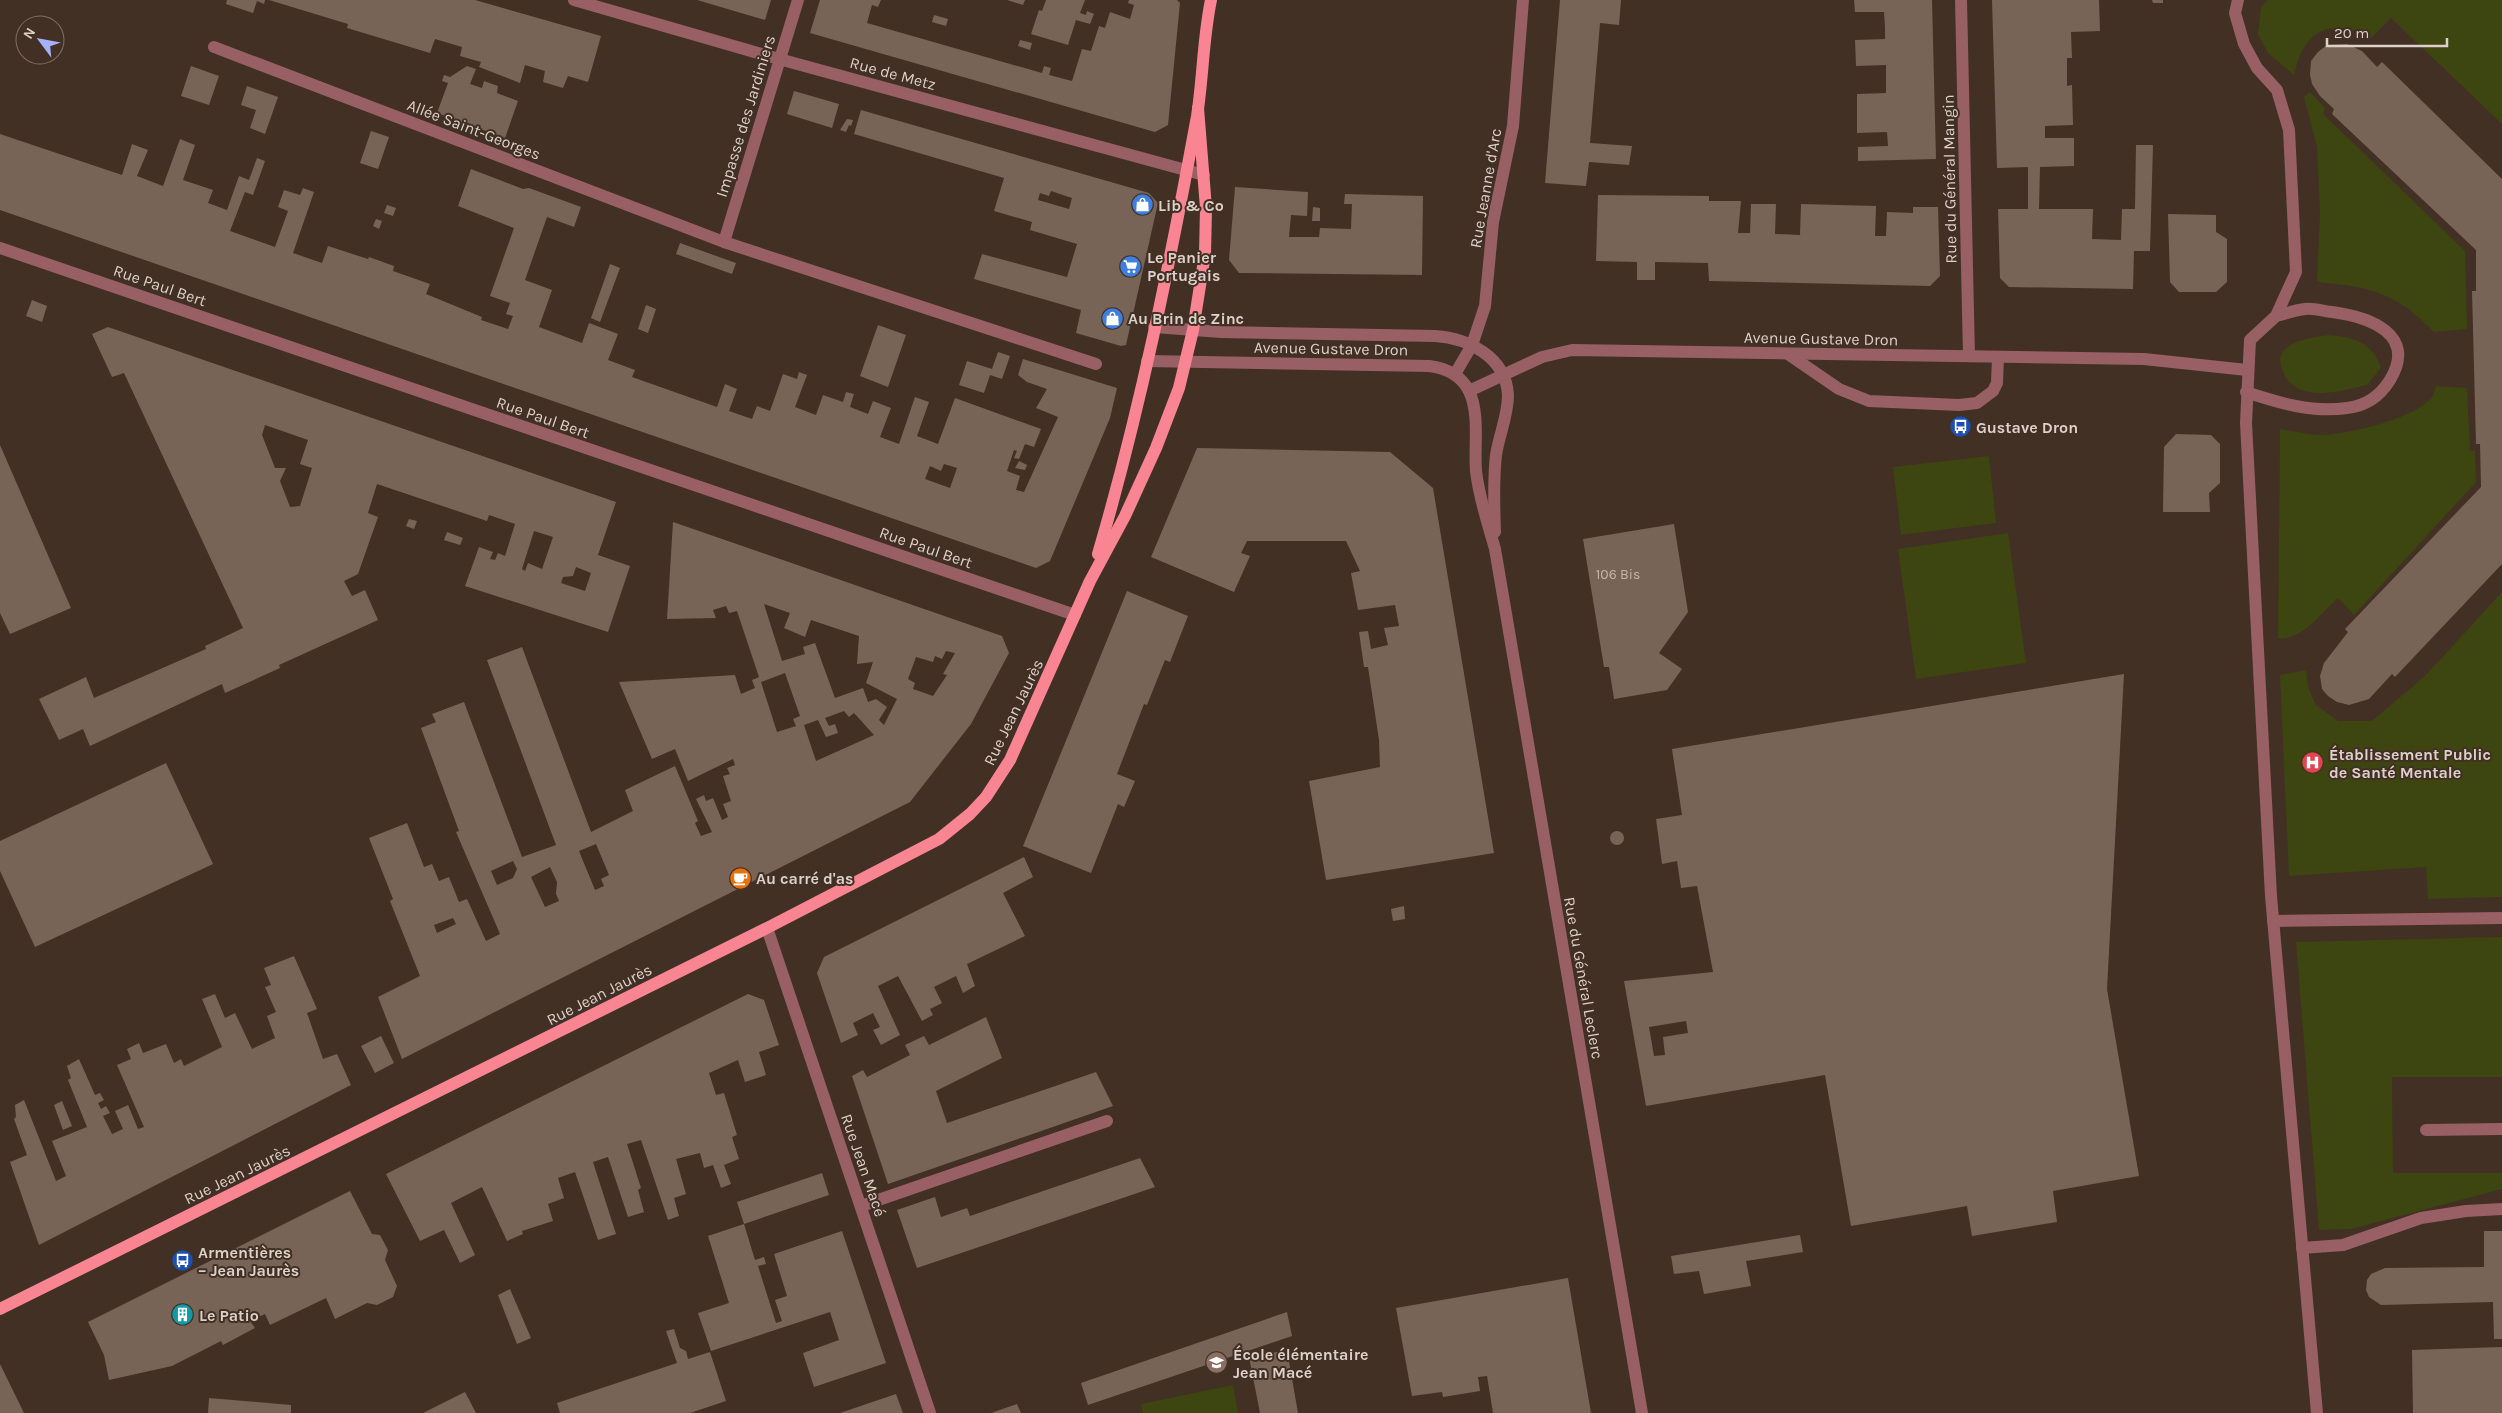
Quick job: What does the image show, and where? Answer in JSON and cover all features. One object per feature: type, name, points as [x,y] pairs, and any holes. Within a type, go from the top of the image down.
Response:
[{"type":"main road","points":[[1201,0],[1205,26]]},
{"type":"main road","points":[[1198,108],[1205,26],[1211,0]]},
{"type":"main road","name":"Rue Jean Jaurès","points":[[1090,581],[1123,466],[1147,361],[1198,108]]},
{"type":"main road","name":"Rue Jean Jaurès","points":[[0,1309],[767,928],[939,838],[970,814],[986,797],[1010,760],[1090,581],[1124,516],[1160,440],[1186,362],[1205,254],[1206,208],[1198,108]]},
{"type":"street","name":"Rue de Metz","points":[[574,0],[779,59],[1204,175]]},
{"type":"street","name":"Impasse des Jardiniers","points":[[724,242],[798,0]]},
{"type":"street","name":"Rue Jeanne d'Arc","points":[[1455,374],[1472,344],[1484,306],[1493,222],[1510,147],[1523,0]]},
{"type":"street","name":"Rue du Général Mangin","points":[[1961,0],[1970,356]]},
{"type":"street","points":[[2238,0],[2236,13],[2244,44],[2256,68],[2277,90],[2289,130],[2296,272],[2276,316],[2250,340],[2247,370],[2246,423],[2273,921],[2317,1413]]},
{"type":"street","name":"Allée Saint-Georges","points":[[214,47],[724,242],[1096,364]]},
{"type":"street","name":"Rue Paul Bert","points":[[0,248],[1075,615]]},
{"type":"street","points":[[2246,392],[2289,405],[2315,409],[2348,408],[2369,402],[2383,391],[2394,373],[2399,358],[2398,345],[2390,333],[2371,321],[2344,314],[2306,309],[2276,316]]},
{"type":"street","name":"Avenue Gustave Dron","points":[[1154,328],[1435,336],[1462,340],[1472,344],[1489,357],[1502,375]]},
{"type":"street","name":"Avenue Gustave Dron","points":[[1469,391],[1542,357],[1572,350],[2144,359],[2247,370]]},
{"type":"street","points":[[1788,354],[1839,388],[1869,401],[1959,405],[1977,403],[1993,391],[1997,383],[1998,357]]},
{"type":"street","name":"Avenue Gustave Dron","points":[[1147,361],[1429,366],[1440,367],[1455,374]]},
{"type":"street","points":[[1455,374],[1469,391]]},
{"type":"street","name":"Rue du Général Leclerc","points":[[1495,549],[1495,464],[1508,396],[1502,375]]},
{"type":"street","name":"Rue du Général Leclerc","points":[[1469,391],[1475,424],[1476,472],[1480,497],[1495,549],[1642,1413]]},
{"type":"street","points":[[2273,921],[2502,918]]},
{"type":"street","name":"Rue Jean Macé","points":[[767,928],[930,1413]]},
{"type":"street","points":[[861,1206],[1107,1121]]},
{"type":"street","points":[[2426,1130],[2502,1129]]},
{"type":"street","points":[[2302,1248],[2344,1245],[2421,1218],[2466,1211],[2502,1209]]},
{"type":"green space","points":[[2268,0],[2502,0],[2502,124],[2391,18],[2370,39],[2349,29],[2337,28],[2318,33],[2305,46],[2294,75],[2268,53],[2258,34],[2261,7]]},
{"type":"green space","points":[[2310,92],[2325,108],[2323,114],[2465,251],[2467,329],[2434,332],[2407,308],[2381,294],[2353,286],[2317,282],[2320,213],[2317,147],[2304,97]]},
{"type":"green space","points":[[2330,335],[2347,337],[2362,343],[2373,353],[2381,368],[2367,385],[2342,391],[2307,392],[2290,383],[2282,369],[2280,360],[2282,353],[2295,343],[2313,337]]},
{"type":"green space","points":[[2436,386],[2467,388],[2470,451],[2475,451],[2476,482],[2354,615],[2338,598],[2303,631],[2287,638],[2278,638],[2280,429],[2319,435],[2362,429],[2396,419],[2411,412],[2432,397]]},
{"type":"green space","points":[[1989,456],[1996,523],[1901,535],[1893,467]]},
{"type":"green space","points":[[2008,533],[2026,663],[1916,679],[1898,549]]},
{"type":"green space","points":[[2502,592],[2502,897],[2428,899],[2426,867],[2289,876],[2280,675],[2306,670],[2308,687],[2316,705],[2338,721],[2372,721],[2425,676]]},
{"type":"green space","points":[[2502,937],[2502,1077],[2392,1077],[2393,1173],[2502,1173],[2502,1189],[2351,1229],[2319,1230],[2296,942]]},
{"type":"green space","points":[[1233,1385],[1238,1413],[1143,1413],[1141,1404]]},
{"type":"building","points":[[227,0],[265,0],[264,4],[257,1],[253,13],[226,4]]},
{"type":"building","points":[[269,0],[475,0],[601,36],[588,82],[568,76],[563,88],[543,82],[545,71],[525,65],[520,83],[479,67],[481,62],[460,56],[462,47],[435,39],[430,53],[347,28],[348,24]]},
{"type":"building","points":[[697,0],[771,0],[765,20]]},
{"type":"building","points":[[820,0],[881,0],[878,7],[872,5],[867,23],[1042,73],[1044,66],[1051,68],[1049,75],[1072,81],[1082,49],[1091,51],[1099,26],[1105,28],[1110,12],[1130,19],[1134,5],[1128,3],[1129,0],[1177,0],[1180,3],[1168,125],[1155,132],[810,33]]},
{"type":"building","points":[[1007,0],[1025,0],[1023,5]]},
{"type":"building","points":[[1046,0],[1085,0],[1080,13],[1086,15],[1087,11],[1094,14],[1090,24],[1076,20],[1068,45],[1031,34],[1039,10],[1042,11]]},
{"type":"building","points":[[1560,0],[1621,0],[1619,25],[1600,23],[1590,143],[1632,146],[1629,165],[1589,162],[1586,186],[1545,183]]},
{"type":"building","points":[[1854,0],[1932,0],[1936,159],[1858,161],[1858,147],[1888,146],[1887,132],[1857,133],[1857,94],[1886,93],[1886,65],[1856,66],[1855,40],[1885,39],[1885,27],[1884,12],[1855,12]]},
{"type":"building","points":[[1992,0],[2099,0],[2100,31],[2071,32],[2072,58],[2067,58],[2067,86],[2072,85],[2073,125],[2045,126],[2045,138],[2074,138],[2074,166],[2040,167],[2039,209],[2093,209],[2092,239],[2121,240],[2122,209],[2135,209],[2136,145],[2153,145],[2150,251],[2134,251],[2133,289],[2009,287],[2000,278],[1998,209],[2028,209],[2028,167],[1997,168]]},
{"type":"building","points":[[2152,0],[2163,0],[2163,3],[2153,3]]},
{"type":"building","points":[[934,15],[948,19],[946,26],[932,22]]},
{"type":"building","points":[[1020,40],[1032,43],[1030,50],[1018,46]]},
{"type":"building","points":[[2347,44],[2362,51],[2377,67],[2382,62],[2502,179],[2502,564],[2395,677],[2392,674],[2369,699],[2349,705],[2337,702],[2322,689],[2320,676],[2324,663],[2348,632],[2345,629],[2481,487],[2480,444],[2476,444],[2472,291],[2476,291],[2476,250],[2332,114],[2334,109],[2320,96],[2312,84],[2310,75],[2311,61],[2318,52],[2327,45]]},
{"type":"building","points":[[191,66],[219,76],[209,105],[181,96]]},
{"type":"building","points":[[467,66],[476,69],[470,84],[482,88],[484,81],[498,86],[497,93],[518,101],[505,138],[437,113],[448,83],[442,81],[444,75],[450,77]]},
{"type":"building","points":[[247,86],[278,97],[265,134],[250,128],[256,110],[241,105]]},
{"type":"building","points":[[794,91],[839,104],[832,128],[787,114]]},
{"type":"building","points":[[861,110],[1149,193],[1158,203],[1126,345],[1121,346],[1076,333],[1081,310],[974,279],[982,254],[1067,277],[1077,244],[1030,230],[1032,222],[994,211],[1004,178],[854,134]],"holes":[[[1051,191],[1072,198],[1069,209],[1038,200],[1040,193],[1049,196]]]},
{"type":"building","points":[[847,119],[853,120],[851,126],[849,125],[846,132],[840,130]]},
{"type":"building","points":[[371,131],[389,137],[378,169],[360,163]]},
{"type":"building","points":[[0,134],[122,175],[132,144],[148,150],[137,176],[163,186],[180,139],[195,145],[183,180],[213,190],[208,203],[227,210],[239,176],[249,180],[257,158],[265,161],[253,195],[245,192],[230,231],[275,247],[288,211],[278,207],[284,190],[300,195],[303,188],[314,192],[293,253],[322,263],[328,246],[368,259],[369,257],[394,266],[393,271],[430,284],[426,294],[482,317],[481,320],[508,329],[513,316],[506,314],[510,303],[490,296],[514,228],[458,206],[471,169],[523,189],[529,188],[581,207],[574,227],[547,217],[525,280],[552,290],[539,327],[582,343],[589,323],[618,334],[608,360],[635,370],[632,377],[717,407],[725,384],[737,389],[729,411],[752,419],[757,406],[770,411],[783,374],[797,379],[799,372],[807,375],[795,407],[816,415],[823,395],[843,402],[846,392],[854,394],[850,407],[868,414],[873,401],[891,408],[880,437],[899,444],[915,397],[929,402],[917,436],[938,444],[955,398],[1041,429],[1034,447],[1025,444],[1019,459],[1014,458],[1017,451],[1014,450],[1007,471],[1020,476],[1016,490],[1024,492],[1058,417],[1036,408],[1047,389],[1027,382],[1018,375],[1023,359],[1117,388],[1110,418],[1050,561],[1036,568],[0,210]],"holes":[[[944,464],[957,468],[950,488],[925,479],[930,466],[941,471]]]},
{"type":"building","points":[[1235,187],[1308,192],[1307,216],[1291,215],[1289,237],[1319,237],[1320,228],[1351,229],[1352,204],[1344,204],[1345,194],[1423,196],[1422,275],[1239,273],[1229,260]]},
{"type":"building","points":[[1598,195],[1709,196],[1709,201],[1741,201],[1738,233],[1750,233],[1751,204],[1776,204],[1775,234],[1800,235],[1801,204],[1876,206],[1875,236],[1886,236],[1887,212],[1913,213],[1913,207],[1938,207],[1940,276],[1930,286],[1709,281],[1708,263],[1655,262],[1655,280],[1637,280],[1637,262],[1596,261]]},
{"type":"building","points":[[387,205],[396,208],[393,216],[384,213]]},
{"type":"building","points":[[1313,207],[1320,208],[1320,221],[1312,221]]},
{"type":"building","points":[[2168,214],[2216,215],[2216,232],[2227,239],[2227,282],[2216,292],[2179,292],[2170,282]]},
{"type":"building","points":[[376,219],[382,221],[379,229],[373,226]]},
{"type":"building","points":[[680,243],[736,263],[732,274],[676,254]]},
{"type":"building","points":[[610,264],[620,268],[600,322],[591,318]]},
{"type":"building","points":[[32,300],[47,306],[42,322],[26,316]]},
{"type":"building","points":[[646,305],[656,309],[648,333],[638,329]]},
{"type":"building","points":[[878,325],[906,335],[888,387],[860,376]]},
{"type":"building","points":[[108,327],[616,502],[598,555],[630,566],[608,632],[465,586],[479,547],[493,552],[490,559],[495,560],[498,553],[505,556],[515,524],[489,515],[487,521],[377,484],[368,513],[378,517],[358,574],[344,581],[352,596],[365,590],[378,620],[279,665],[280,668],[225,693],[222,684],[90,746],[83,729],[59,740],[39,699],[86,677],[94,698],[206,649],[205,646],[243,628],[124,373],[112,377],[92,334]],"holes":[[[265,425],[308,440],[300,464],[312,468],[300,506],[290,507],[280,481],[286,468],[275,468],[262,435]],[[534,531],[553,537],[542,569],[528,563],[525,571],[522,569]],[[576,567],[591,573],[585,591],[561,583],[563,577],[573,576]]]},
{"type":"building","points":[[998,352],[1010,356],[1002,379],[990,375],[984,393],[959,385],[967,361],[992,369]]},
{"type":"building","points":[[2176,434],[2211,435],[2220,444],[2220,483],[2209,493],[2210,512],[2163,512],[2164,447]]},
{"type":"building","points":[[0,445],[71,608],[10,634],[0,613]]},
{"type":"building","points":[[1197,448],[1390,452],[1433,488],[1494,853],[1326,880],[1309,781],[1380,767],[1379,740],[1368,667],[1364,667],[1359,632],[1368,631],[1371,649],[1388,645],[1384,628],[1399,626],[1395,605],[1358,610],[1351,573],[1360,571],[1346,541],[1247,541],[1241,553],[1250,556],[1234,592],[1151,557]]},
{"type":"building","points":[[1019,461],[1027,465],[1025,470],[1015,468]]},
{"type":"building","points":[[409,519],[417,521],[414,529],[406,526]]},
{"type":"building","points":[[673,522],[1002,636],[1009,653],[971,724],[910,802],[402,1059],[378,997],[420,976],[390,901],[393,899],[369,838],[407,823],[424,867],[432,864],[439,881],[449,877],[459,902],[467,899],[486,941],[500,934],[456,832],[459,831],[421,728],[436,722],[432,714],[464,702],[522,857],[556,845],[487,660],[522,647],[591,832],[633,811],[625,790],[675,766],[698,821],[695,823],[701,836],[712,832],[696,799],[704,795],[706,801],[713,798],[722,820],[728,817],[723,804],[731,801],[723,776],[730,774],[727,768],[735,765],[733,759],[688,781],[675,749],[652,759],[619,682],[735,675],[741,694],[755,688],[752,680],[759,677],[737,611],[729,613],[726,606],[713,610],[716,618],[667,619]],"holes":[[[764,604],[790,613],[784,628],[805,637],[811,620],[859,636],[857,664],[873,662],[866,683],[897,699],[884,725],[879,720],[887,707],[876,699],[868,702],[863,688],[835,698],[815,643],[803,647],[805,654],[782,661]],[[946,651],[955,653],[943,674],[947,675],[933,696],[913,689],[915,683],[908,679],[916,657],[933,662],[935,656],[942,659]],[[785,673],[800,716],[793,719],[796,726],[777,732],[761,682]],[[844,711],[849,717],[854,713],[874,735],[816,761],[804,725],[818,720],[826,737],[838,733],[835,724],[829,726],[825,718]],[[596,844],[609,875],[601,879],[604,886],[595,890],[579,851]],[[513,861],[517,869],[513,878],[497,885],[491,871]],[[550,867],[557,882],[556,894],[559,901],[545,907],[531,877]],[[453,918],[456,924],[437,933],[434,925]]]},
{"type":"building","points":[[1674,524],[1688,612],[1659,653],[1682,669],[1667,690],[1614,699],[1609,667],[1604,667],[1583,539]]},
{"type":"building","points":[[447,532],[463,538],[460,545],[444,540]]},
{"type":"building","points":[[1127,591],[1188,616],[1170,662],[1165,660],[1147,705],[1144,704],[1117,774],[1135,781],[1124,807],[1118,804],[1091,873],[1023,846]]},
{"type":"building","points":[[2124,674],[2107,989],[2139,1176],[2053,1191],[2057,1222],[1972,1236],[1967,1206],[1851,1226],[1825,1075],[1646,1106],[1624,981],[1713,972],[1697,886],[1681,888],[1677,861],[1662,864],[1656,819],[1682,815],[1672,749]],"holes":[[[1686,1021],[1688,1033],[1663,1037],[1665,1055],[1654,1056],[1649,1027]]]},
{"type":"building","points":[[166,763],[213,864],[35,947],[0,871],[0,841]]},
{"type":"building","points":[[1614,831],[1620,831],[1624,838],[1620,845],[1614,845],[1610,841],[1610,835]]},
{"type":"building","points":[[1024,857],[1033,877],[1003,893],[1025,936],[967,964],[975,986],[963,993],[956,976],[934,987],[942,1003],[930,1009],[933,1015],[922,1021],[898,976],[878,986],[900,1035],[881,1045],[873,1030],[880,1027],[873,1013],[853,1023],[858,1035],[841,1043],[817,973],[824,957]]},
{"type":"building","points":[[1404,906],[1405,919],[1393,921],[1391,909]]},
{"type":"building","points":[[294,956],[317,1009],[307,1013],[323,1059],[337,1054],[351,1085],[39,1245],[10,1162],[27,1155],[14,1119],[16,1117],[15,1105],[24,1100],[56,1181],[66,1176],[52,1141],[87,1127],[68,1080],[71,1078],[67,1066],[79,1059],[95,1095],[100,1093],[104,1100],[98,1103],[101,1109],[106,1106],[110,1113],[103,1116],[112,1134],[123,1129],[115,1111],[128,1105],[138,1129],[144,1127],[117,1065],[131,1059],[127,1049],[139,1043],[143,1053],[166,1044],[174,1063],[181,1059],[184,1066],[222,1047],[202,999],[215,994],[225,1018],[235,1013],[252,1049],[275,1038],[267,1016],[276,1012],[265,987],[271,985],[264,968]]},
{"type":"building","points":[[748,994],[764,1000],[779,1045],[759,1052],[766,1075],[745,1082],[738,1060],[709,1073],[716,1095],[724,1093],[737,1135],[732,1137],[739,1159],[724,1165],[731,1184],[721,1188],[713,1165],[704,1168],[700,1153],[676,1159],[686,1194],[674,1198],[679,1216],[668,1220],[641,1140],[627,1144],[641,1188],[638,1190],[644,1212],[628,1217],[608,1157],[593,1162],[616,1234],[598,1240],[575,1172],[558,1178],[564,1198],[548,1204],[553,1221],[522,1231],[523,1234],[507,1241],[482,1187],[451,1203],[475,1255],[460,1263],[444,1230],[420,1241],[386,1174]]},
{"type":"building","points":[[986,1017],[1002,1058],[936,1091],[947,1123],[1096,1072],[1113,1106],[888,1184],[852,1076],[863,1070],[867,1077],[910,1055],[905,1045],[924,1036],[929,1045]]},
{"type":"building","points":[[381,1036],[394,1063],[375,1073],[361,1046]]},
{"type":"building","points":[[62,1101],[72,1126],[63,1130],[54,1105]]},
{"type":"building","points":[[1140,1158],[1155,1187],[917,1268],[897,1210],[935,1197],[941,1217],[967,1208],[970,1216]]},
{"type":"building","points":[[822,1173],[829,1195],[744,1224],[737,1202]]},
{"type":"building","points":[[350,1191],[372,1234],[380,1235],[388,1250],[385,1260],[397,1286],[393,1297],[377,1305],[367,1303],[335,1319],[326,1298],[270,1325],[265,1314],[250,1321],[255,1328],[223,1345],[221,1341],[172,1366],[109,1380],[104,1355],[88,1322]]},
{"type":"building","points":[[744,1224],[755,1260],[764,1257],[766,1264],[758,1266],[776,1323],[782,1321],[775,1300],[787,1296],[774,1254],[842,1231],[886,1363],[814,1387],[803,1353],[839,1340],[830,1312],[711,1351],[698,1313],[729,1303],[708,1236]]},
{"type":"building","points":[[2484,1231],[2502,1231],[2502,1339],[2494,1339],[2493,1302],[2381,1305],[2369,1297],[2366,1290],[2367,1280],[2371,1274],[2385,1268],[2484,1267]]},
{"type":"building","points":[[1800,1235],[1803,1252],[1746,1261],[1751,1286],[1704,1294],[1699,1271],[1674,1274],[1671,1256]]},
{"type":"building","points":[[1568,1278],[1591,1413],[1493,1413],[1487,1376],[1478,1377],[1480,1391],[1443,1397],[1442,1392],[1412,1396],[1396,1308]]},
{"type":"building","points":[[510,1289],[531,1338],[517,1344],[498,1295]]},
{"type":"building","points":[[1287,1312],[1292,1336],[1088,1405],[1081,1383]]},
{"type":"building","points":[[674,1329],[680,1348],[686,1351],[688,1359],[710,1352],[726,1401],[690,1413],[560,1413],[557,1403],[677,1363],[666,1331]]},
{"type":"building","points":[[2502,1347],[2502,1413],[2413,1413],[2412,1350]]},
{"type":"building","points":[[1287,1350],[1298,1413],[1260,1413],[1249,1357]]},
{"type":"building","points":[[0,1364],[24,1413],[0,1413]]},
{"type":"building","points":[[465,1392],[476,1413],[423,1413]]},
{"type":"building","points":[[896,1394],[903,1413],[840,1413]]},
{"type":"building","points":[[209,1398],[291,1405],[291,1413],[208,1413]]},
{"type":"building","points":[[1017,1404],[1021,1413],[991,1413]]},
{"type":"place","name":"Lib & Co","points":[[1142,205]]},
{"type":"place","name":"Le Panier Portugais","points":[[1131,266]]},
{"type":"place","name":"Au Brin de Zinc","points":[[1112,318]]},
{"type":"place","name":"Gustave Dron","points":[[1960,427]]},
{"type":"place","name":"Établissement Public de Santé Mentale","points":[[2313,763]]},
{"type":"place","name":"Au carré d'as","points":[[740,878]]},
{"type":"place","name":"Armentières – Jean Jaurès","points":[[182,1261]]},
{"type":"place","name":"Le Patio","points":[[183,1315]]},
{"type":"place","name":"École élémentaire Jean Macé","points":[[1217,1363]]}]
